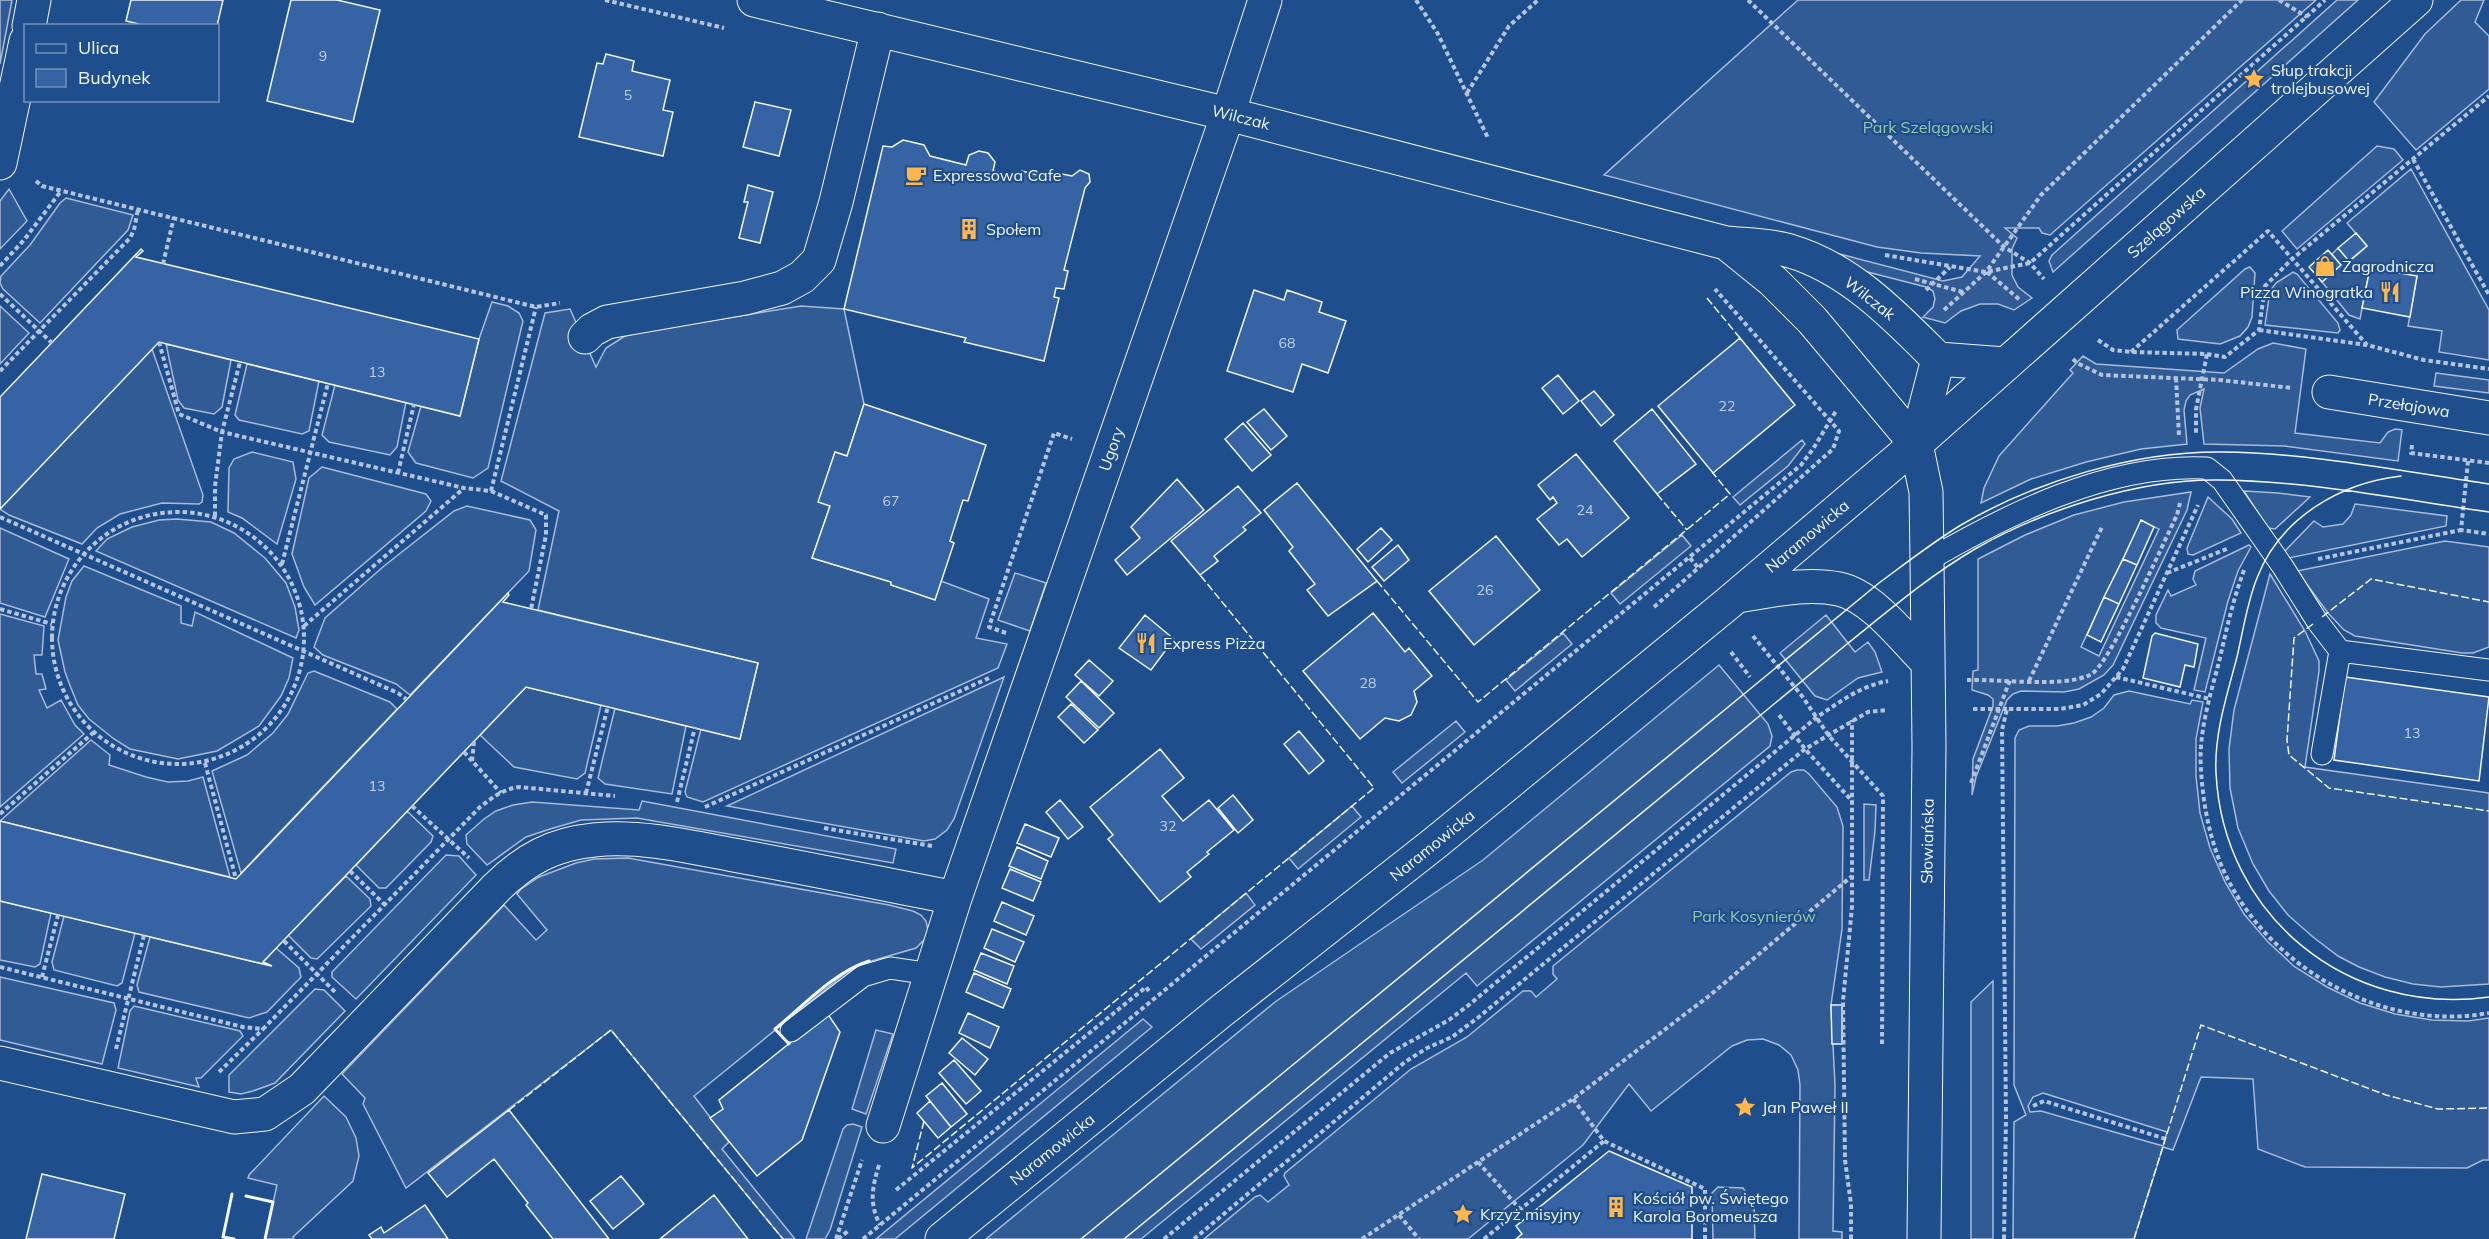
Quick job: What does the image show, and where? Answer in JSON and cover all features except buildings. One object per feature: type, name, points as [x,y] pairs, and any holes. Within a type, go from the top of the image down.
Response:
[{"type":"street","points":[[29,24],[34,0]]},
{"type":"street","name":"Wilczak","points":[[754,0],[1228,114],[1726,243],[1790,250],[1845,278],[1896,318],[1938,359]]},
{"type":"street","name":"Ugory","points":[[883,1125],[955,898],[1228,114],[1265,0]]},
{"type":"street","name":"Szelągowska","points":[[1916,444],[2416,0]]},
{"type":"street","points":[[585,337],[592,330],[607,322],[745,298],[782,288],[802,278],[819,260],[836,202],[878,29]]},
{"type":"street","points":[[0,164],[24,50]]},
{"type":"street","name":"Wilczak","points":[[1726,243],[1773,281],[1812,320],[1916,444]]},
{"type":"street","points":[[1916,444],[1938,359],[2005,364]]},
{"type":"street","name":"Przełajowa","points":[[2330,392],[2489,418]]},
{"type":"street","name":"Słowiańska","points":[[1916,444],[1926,492],[1929,747],[1924,1239]]},
{"type":"street","name":"Naramowicka","points":[[942,1239],[1220,1012],[1444,836],[1736,597],[1916,444]]},
{"type":"street","points":[[1736,597],[1799,586],[1840,589],[1861,599],[1882,616],[1927,662]]},
{"type":"street","points":[[0,1063],[234,1117],[265,1114],[302,1089],[522,864],[538,854],[593,840],[653,840],[955,898]]},
{"type":"lane","points":[[1927,561],[2007,517],[2073,491],[2146,473],[2208,468],[2214,472],[2260,535],[2317,621],[2340,651],[2489,670]]},
{"type":"lane","points":[[2322,754],[2340,651]]},
{"type":"lane","points":[[791,1031],[862,976],[890,968],[931,974]]},
{"type":"path","points":[[605,0],[727,29]]},
{"type":"path","points":[[1416,0],[1438,34],[1490,143]]},
{"type":"path","points":[[1467,94],[1509,26],[1538,0]]},
{"type":"path","points":[[1748,0],[2004,247],[2030,263],[2048,283]]},
{"type":"path","points":[[1941,313],[1986,272],[2041,195],[2242,0]]},
{"type":"path","points":[[2279,0],[2307,17]]},
{"type":"path","points":[[1986,272],[2030,263],[2325,0]]},
{"type":"path","points":[[2098,340],[2113,350],[2207,354],[2225,357],[2259,330],[2265,286],[2292,259],[2489,96]]},
{"type":"path","points":[[2413,159],[2489,295]]},
{"type":"path","points":[[34,180],[42,186],[61,191],[536,307],[568,302]]},
{"type":"path","points":[[0,266],[24,240],[61,191]]},
{"type":"path","points":[[0,371],[130,238],[138,209]]},
{"type":"path","points":[[163,264],[174,217]]},
{"type":"path","points":[[2131,352],[2268,231],[2367,345]]},
{"type":"path","points":[[1920,296],[1950,267]]},
{"type":"path","points":[[1986,272],[2024,304]]},
{"type":"path","points":[[1680,586],[1833,448],[1839,431],[1711,284]]},
{"type":"path","points":[[0,294],[52,343]]},
{"type":"path","points":[[490,491],[536,307]]},
{"type":"path","points":[[2259,330],[2367,345],[2424,360],[2489,369]]},
{"type":"path","points":[[159,342],[179,414],[222,432],[464,488],[490,491],[546,515],[546,535],[531,609]]},
{"type":"path","points":[[1973,709],[2060,709],[2083,705],[2101,694],[2123,669],[2198,505],[2196,409],[2200,379],[2207,354]]},
{"type":"path","points":[[215,516],[215,486],[222,432],[240,362]]},
{"type":"path","points":[[2077,363],[2102,375],[2200,379],[2330,392]]},
{"type":"path","points":[[2176,378],[2179,445]]},
{"type":"path","points":[[282,564],[328,383]]},
{"type":"path","points":[[398,473],[414,404]]},
{"type":"path","points":[[863,1239],[1801,465],[1835,412]]},
{"type":"path","points":[[1014,635],[988,627],[1054,433],[1080,442]]},
{"type":"path","points":[[2461,530],[2468,461]]},
{"type":"path","points":[[304,626],[464,488]]},
{"type":"path","points":[[1972,680],[2060,682],[2093,674],[2103,663],[2177,515],[2183,493]]},
{"type":"path","points":[[183,511],[215,516],[248,531],[265,545],[282,564],[296,592],[304,626],[301,671],[292,692],[267,729],[249,743],[229,754],[205,763],[163,764],[141,759],[120,750],[94,732],[70,704],[60,683],[54,662],[52,624],[59,594],[69,573],[83,555],[99,539],[117,527],[139,517],[160,512],[183,511]]},
{"type":"path","points":[[0,516],[83,555],[398,693],[406,699]]},
{"type":"path","points":[[2029,681],[2102,527]]},
{"type":"path","points":[[2283,567],[2461,530],[2489,534]]},
{"type":"path","points":[[2167,573],[2260,535]]},
{"type":"path","points":[[2260,535],[2237,589],[2210,699],[2200,767],[2206,818],[2222,867],[2249,914],[2286,954],[2332,986],[2385,1008],[2426,1016],[2469,1017],[2489,1013]]},
{"type":"path","points":[[1690,558],[1705,577]]},
{"type":"path","points":[[0,609],[52,624]]},
{"type":"path","points":[[1750,633],[1802,696],[1829,736],[1883,796],[1882,1047]]},
{"type":"path","points":[[1731,652],[1750,677]]},
{"type":"path","points":[[705,807],[993,676]]},
{"type":"path","points":[[2116,677],[2210,699]]},
{"type":"path","points":[[1967,793],[2010,680]]},
{"type":"path","points":[[1164,1239],[1390,1053],[1449,1020],[1470,1004],[1817,717],[1858,690],[1870,684],[1888,681]]},
{"type":"path","points":[[586,793],[608,706]]},
{"type":"path","points":[[2004,1239],[2006,1118],[2002,730],[2007,709]]},
{"type":"path","points":[[1194,1239],[1405,1062],[1427,1048],[1452,1037],[1480,1016],[1805,749],[1868,712],[1888,710]]},
{"type":"path","points":[[1779,715],[1805,749],[1853,802]]},
{"type":"path","points":[[1851,1239],[1851,1204],[1845,1160],[1843,1001],[1852,907],[1852,720]]},
{"type":"path","points":[[677,802],[695,727]]},
{"type":"path","points":[[0,814],[94,732]]},
{"type":"path","points":[[472,762],[474,741]]},
{"type":"path","points":[[464,752],[501,793]]},
{"type":"path","points":[[205,763],[236,879]]},
{"type":"path","points":[[184,1107],[317,975],[480,807],[501,793],[519,787],[620,796]]},
{"type":"path","points":[[665,801],[686,804]]},
{"type":"path","points":[[412,806],[474,862]]},
{"type":"path","points":[[696,806],[717,809]]},
{"type":"path","points":[[823,828],[929,846],[939,844]]},
{"type":"path","points":[[350,871],[384,904]]},
{"type":"path","points":[[1362,1239],[1573,1099],[1709,996],[1852,876]]},
{"type":"path","points":[[42,977],[58,915]]},
{"type":"path","points":[[106,1088],[144,935]]},
{"type":"path","points":[[284,941],[366,1021]]},
{"type":"path","points":[[0,967],[263,1029]]},
{"type":"path","points":[[896,1191],[1146,987],[1149,992]]},
{"type":"path","points":[[1573,1099],[1604,1141],[1705,1189],[1705,1239]]},
{"type":"path","points":[[2033,1106],[2044,1101],[2166,1139]]},
{"type":"path","points":[[837,1239],[871,1133],[883,1125],[887,1137],[873,1185],[873,1211],[880,1225]]},
{"type":"path","points":[[1484,1239],[1604,1141]]},
{"type":"path","points":[[1478,1162],[1519,1209]]},
{"type":"path","points":[[1399,1215],[1419,1239]]},
{"type":"path","points":[[837,1239],[848,1231]]},
{"type":"shaded area","points":[[0,0],[12,0],[0,64]]},
{"type":"shaded area","name":"Park Szelągowski","points":[[1798,0],[2316,0],[2050,235],[2042,233],[2039,228],[2005,228],[2017,238],[2012,249],[2012,275],[2018,287],[2032,298],[2014,310],[1998,304],[1980,304],[1961,311],[1945,323],[1923,317],[1933,307],[1935,299],[1933,291],[1926,287],[1860,270],[1836,253],[1943,281],[1962,277],[1980,256],[1921,253],[1877,247],[1604,175]]},
{"type":"shaded area","points":[[2337,0],[2358,0],[2053,272],[2049,261],[2052,255]]},
{"type":"shaded area","points":[[2461,0],[2484,0],[2475,22],[2489,36],[2489,89],[2416,150],[2374,102],[2425,34]]},
{"type":"shaded area","points":[[2377,146],[2394,149],[2403,160],[2297,249],[2282,231]]},
{"type":"shaded area","points":[[2411,169],[2489,310],[2489,360],[2439,352],[2442,331],[2408,326],[2417,276],[2370,268],[2360,319],[2349,315],[2322,282],[2340,265],[2332,254],[2338,248],[2350,261],[2367,246],[2347,223]]},
{"type":"shaded area","points":[[9,189],[27,221],[0,249],[0,201]]},
{"type":"shaded area","points":[[66,198],[133,215],[128,230],[40,323],[3,289],[0,283],[1,276],[30,245]]},
{"type":"shaded area","points":[[2250,267],[2255,273],[2252,317],[2248,327],[2240,336],[2220,344],[2178,339],[2177,330]]},
{"type":"shaded area","points":[[2293,272],[2338,323],[2340,330],[2338,333],[2265,325],[2270,291],[2276,283]]},
{"type":"shaded area","points":[[492,302],[508,306],[519,313],[523,321],[488,468],[473,478],[416,463],[408,452],[421,406],[460,416],[479,339]]},
{"type":"shaded area","points":[[0,306],[29,333],[0,364]]},
{"type":"shaded area","points":[[801,306],[844,309],[864,404],[847,456],[835,452],[819,501],[830,506],[812,558],[891,582],[891,585],[935,599],[941,581],[989,599],[976,638],[1007,644],[998,668],[703,802],[687,797],[685,792],[701,729],[740,739],[758,663],[538,610],[559,511],[501,481],[545,313],[570,309],[596,367],[606,348],[625,336],[635,333]]},
{"type":"shaded area","points":[[2273,343],[2306,349],[2295,433],[2380,443],[2388,432],[2395,429],[2402,430],[2398,461],[2285,446],[2204,444],[2200,408],[2204,389],[2190,395],[2186,401],[2184,410],[2187,444],[2141,449],[2086,462],[2031,479],[1981,503],[1984,488],[1999,456],[2073,373],[2070,370],[2083,356],[2096,364],[2224,373],[2258,349]]},
{"type":"shaded area","points":[[166,344],[231,360],[222,407],[214,414],[184,408],[178,400]]},
{"type":"shaded area","points":[[152,349],[203,495],[202,502],[199,504],[162,503],[120,514],[97,528],[82,544],[9,515],[0,509]]},
{"type":"shaded area","points":[[247,364],[319,381],[309,431],[302,434],[239,420],[235,415]]},
{"type":"shaded area","points":[[2436,373],[2489,380],[2489,393],[2434,386]]},
{"type":"shaded area","points":[[335,385],[406,402],[397,447],[390,455],[329,442],[322,435]]},
{"type":"shaded area","points":[[1802,440],[1805,444],[1788,466],[1740,505],[1733,497]]},
{"type":"shaded area","points":[[252,452],[293,462],[296,479],[277,544],[242,518],[228,512],[229,468],[234,459]]},
{"type":"shaded area","points":[[322,467],[426,494],[431,501],[426,511],[315,605],[304,587],[292,554],[309,478]]},
{"type":"shaded area","points":[[2244,491],[2310,497],[2275,529],[2268,528]]},
{"type":"shaded area","points":[[2191,492],[2187,510],[2113,665],[2104,675],[2079,689],[2064,692],[2021,691],[2013,694],[2007,700],[1976,777],[1972,795],[1973,759],[1993,706],[1993,699],[1988,695],[1972,690],[1973,671],[1978,670],[1978,559],[2025,535],[2074,515],[2124,502]],"holes":[[[2141,521],[2159,529],[2099,656],[2081,647]]]},
{"type":"shaded area","points":[[2208,497],[2232,519],[2241,533],[2193,555],[2188,554],[2187,548]]},
{"type":"shaded area","points":[[2355,504],[2447,516],[2446,526],[2289,558],[2284,552],[2314,521],[2323,527],[2343,524],[2351,515]]},
{"type":"shaded area","points":[[467,506],[530,520],[536,530],[529,571],[410,695],[396,684],[323,655],[314,647],[325,618],[384,566],[454,511]]},
{"type":"shaded area","points":[[159,520],[211,522],[234,533],[265,558],[286,583],[295,607],[299,630],[296,638],[96,551],[107,539],[132,527]]},
{"type":"shaded area","points":[[0,528],[69,559],[45,617],[0,603]]},
{"type":"shaded area","points":[[1682,535],[1691,546],[1620,604],[1611,593]]},
{"type":"shaded area","points":[[2445,541],[2489,547],[2489,647],[2473,653],[2355,636],[2344,630],[2328,613],[2297,571]]},
{"type":"shaded area","points":[[2249,545],[2251,547],[2238,571],[2228,601],[2205,692],[2194,690],[2206,638],[2161,628],[2156,623],[2156,615],[2168,590],[2171,596],[2196,585],[2193,579],[2195,571]]},
{"type":"shaded area","points":[[84,566],[181,606],[181,623],[192,626],[195,612],[293,658],[289,678],[281,696],[259,726],[217,751],[178,759],[130,749],[89,719],[78,705],[71,688],[58,640],[66,597],[72,581]]},
{"type":"shaded area","points":[[1015,573],[1046,583],[1030,631],[998,620]]},
{"type":"shaded area","points":[[2270,574],[2305,631],[2319,661],[2305,767],[2489,793],[2489,984],[2441,987],[2413,984],[2359,967],[2338,956],[2288,915],[2269,891],[2253,864],[2238,828],[2230,788],[2229,749],[2234,710]]},
{"type":"shaded area","points":[[0,614],[44,626],[42,655],[34,655],[36,674],[42,674],[46,689],[39,690],[47,708],[61,700],[75,725],[84,734],[0,807]]},
{"type":"shaded area","points":[[1826,615],[1855,652],[1868,642],[1875,652],[1882,672],[1858,678],[1827,700],[1815,696],[1780,653]]},
{"type":"shaded area","points":[[1563,633],[1572,644],[1515,691],[1506,680]]},
{"type":"shaded area","points":[[1719,665],[1768,724],[1772,736],[1770,746],[1477,986],[1466,973],[1141,1239],[986,1239],[1275,1002],[1483,860]]},
{"type":"shaded area","points":[[314,671],[390,702],[397,709],[241,873],[212,771],[247,755],[273,733],[288,714],[308,673]]},
{"type":"shaded area","points":[[1004,677],[954,819],[947,830],[935,839],[924,841],[727,806]]},
{"type":"shaded area","points":[[526,687],[601,705],[585,773],[577,779],[514,767],[480,735]]},
{"type":"shaded area","points":[[2129,691],[2190,704],[2192,700],[2203,702],[2196,739],[2196,776],[2200,813],[2210,848],[2225,882],[2244,914],[2268,942],[2295,967],[2327,987],[2360,1003],[2395,1014],[2432,1020],[2468,1021],[2489,1018],[2489,1160],[2483,1160],[2467,1168],[2305,1167],[2258,1149],[2253,1079],[2201,1077],[2173,1150],[2163,1147],[2134,1239],[2013,1239],[2014,1122],[2026,1115],[2014,1085],[2015,738],[2019,730],[2029,726],[2057,726],[2091,717],[2104,708],[2114,695]],"holes":[[[2043,1093],[2167,1132],[2163,1146],[2041,1111],[2030,1112],[2028,1106],[2033,1097]]]},
{"type":"shaded area","points":[[615,708],[686,726],[672,794],[605,784],[598,778]]},
{"type":"shaded area","points":[[1456,721],[1465,732],[1402,783],[1393,772]]},
{"type":"shaded area","points":[[91,740],[110,755],[109,765],[168,782],[188,781],[203,777],[230,877],[0,821]]},
{"type":"shaded area","name":"Park Kosynierów","points":[[1804,770],[1809,774],[1837,807],[1843,826],[1842,929],[1831,1005],[1835,1085],[1833,1231],[1842,1232],[1842,1239],[1799,1239],[1800,1085],[1798,1070],[1791,1055],[1779,1045],[1763,1039],[1747,1040],[1732,1046],[1651,1111],[1629,1084],[1583,1145],[1468,1239],[1204,1239],[1255,1197],[1260,1195],[1268,1202],[1289,1185],[1284,1176],[1285,1173],[1411,1069],[1467,1037],[1523,991],[1531,991],[1536,997],[1557,979],[1553,974],[1553,966],[1791,772]]},
{"type":"shaded area","points":[[642,801],[896,849],[893,863],[637,818],[581,820],[550,829],[526,837],[487,865],[467,844],[466,835],[484,819],[496,811],[513,805],[532,802],[639,810]]},
{"type":"shaded area","points":[[1864,804],[1876,805],[1869,880],[1864,880]]},
{"type":"shaded area","points":[[1352,806],[1361,817],[1298,869],[1289,858]]},
{"type":"shaded area","points":[[407,811],[433,836],[431,842],[386,888],[379,888],[356,865]]},
{"type":"shaded area","points":[[446,855],[459,856],[476,875],[356,999],[332,977],[332,972]]},
{"type":"shaded area","points":[[628,858],[889,905],[913,911],[926,921],[928,930],[925,939],[916,948],[858,965],[848,971],[694,1096],[729,1142],[722,1149],[795,1239],[783,1239],[611,1030],[406,1188],[363,1104],[365,1098],[342,1074],[504,905],[536,940],[547,930],[517,894],[521,889],[539,877],[576,863],[594,859]]},
{"type":"shaded area","points":[[346,876],[370,899],[371,906],[317,959],[311,958],[288,935]]},
{"type":"shaded area","points":[[1246,893],[1255,905],[1201,949],[1191,939]]},
{"type":"shaded area","points":[[0,901],[51,913],[40,964],[35,967],[0,960]]},
{"type":"shaded area","points":[[64,916],[135,933],[122,983],[117,986],[54,970],[52,962]]},
{"type":"shaded area","points":[[150,937],[271,966],[263,962],[276,948],[299,968],[301,977],[267,1012],[249,1018],[139,992],[137,985]]},
{"type":"shaded area","points":[[0,977],[114,1003],[116,1010],[102,1064],[0,1040]]},
{"type":"shaded area","points":[[1993,981],[1993,1239],[1971,1239],[1971,1002]]},
{"type":"shaded area","points":[[315,989],[324,990],[345,1011],[275,1083],[241,1094],[229,1092],[229,1075]]},
{"type":"shaded area","points":[[134,1006],[240,1031],[243,1036],[201,1078],[196,1078],[199,1087],[118,1068],[130,1011]]},
{"type":"shaded area","points":[[1143,1019],[1152,1027],[895,1239],[876,1239]]},
{"type":"shaded area","points":[[876,1030],[893,1034],[866,1114],[852,1109]]},
{"type":"shaded area","points":[[324,1096],[346,1117],[356,1138],[359,1156],[353,1181],[293,1237],[294,1239],[265,1239],[277,1185],[248,1178],[249,1175]]},
{"type":"shaded area","points":[[853,1124],[862,1127],[830,1230],[825,1239],[806,1239],[843,1129]]},
{"type":"shaded area","points":[[1718,1187],[1743,1188],[1754,1204],[1755,1239],[1713,1239],[1712,1193]]},
{"type":"tram line","points":[[1081,1239],[1879,583],[1940,538],[1990,509],[2054,482],[2087,472],[2121,463],[2189,453],[2222,452],[2289,456],[2356,463],[2489,484]]},
{"type":"tram line","points":[[2401,476],[2356,486],[2315,507],[2297,521],[2267,557],[2250,597],[2219,729],[2216,773],[2224,825],[2242,871],[2268,912],[2302,946],[2343,973],[2388,991],[2437,999],[2489,997]]},
{"type":"tram line","points":[[1124,1239],[1847,644],[1925,582],[1975,549],[2030,522],[2092,500],[2124,491],[2187,481],[2252,481],[2286,484],[2489,512]]},
{"type":"fence","points":[[1707,298],[1740,338]]},
{"type":"fence","points":[[1377,581],[1478,702],[1730,494],[1713,473]]},
{"type":"fence","points":[[1657,494],[1687,530]]},
{"type":"fence","points":[[924,1121],[912,1168],[1374,788],[1200,575]]},
{"type":"fence","points":[[2322,617],[2371,579],[2489,602]]},
{"type":"fence","points":[[2313,624],[2294,638],[2287,740],[2289,755],[2329,788],[2489,811]]},
{"type":"fence","points":[[2134,1239],[2201,1025],[2386,1095],[2438,1109],[2489,1108]]},
{"type":"fence","points":[[509,1110],[611,1030],[783,1239]]},
{"type":"wall","points":[[789,1044],[775,1029],[831,981],[869,961]]},
{"type":"wall","points":[[232,1194],[223,1237],[234,1239]]},
{"type":"wall","points":[[246,1196],[273,1202],[265,1239]]},
{"type":"place","name":"Słup trakcji trolejbusowej","points":[[2254,79]]},
{"type":"place","name":"Expressowa Cafe","points":[[916,175]]},
{"type":"place","name":"Społem","points":[[969,229]]},
{"type":"place","name":"Zagrodnicza","points":[[2325,266]]},
{"type":"place","name":"Pizza Winogratka","points":[[2390,292]]},
{"type":"place","name":"Express Pizza","points":[[1146,643]]},
{"type":"place","name":"Jan Paweł II","points":[[1745,1107]]},
{"type":"place","name":"Kościół pw. Świętego Karola Boromeusza","points":[[1616,1207]]},
{"type":"place","name":"Krzyż misyjny","points":[[1463,1214]]}]
